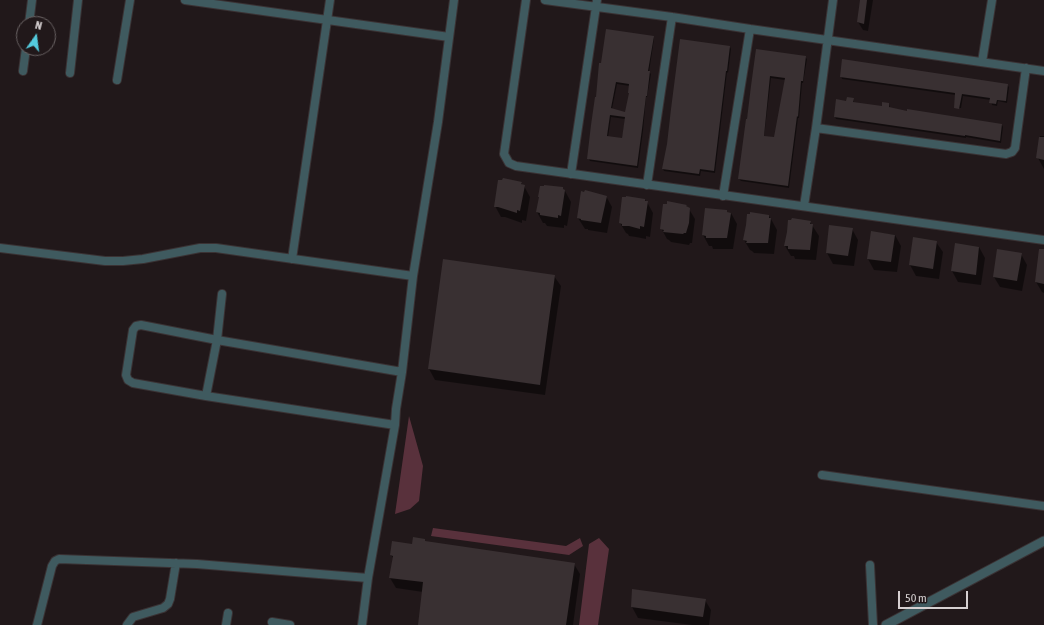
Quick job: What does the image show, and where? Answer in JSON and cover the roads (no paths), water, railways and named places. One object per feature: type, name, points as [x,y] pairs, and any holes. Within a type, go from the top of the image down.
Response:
[{"type":"street","points":[[30,16],[32,0]]},
{"type":"street","points":[[70,73],[78,0]]},
{"type":"street","points":[[117,80],[130,0]]},
{"type":"street","points":[[185,0],[448,37]]},
{"type":"street","points":[[292,259],[330,0]]},
{"type":"street","points":[[362,625],[368,578],[395,425],[413,276],[438,122],[454,0]]},
{"type":"street","points":[[526,0],[504,154],[509,163],[516,166],[723,196],[1044,240]]},
{"type":"street","points":[[545,0],[596,3],[750,29],[1044,71]]},
{"type":"street","points":[[804,206],[816,128],[832,0]]},
{"type":"street","points":[[982,62],[992,0]]},
{"type":"street","points":[[571,174],[596,3]]},
{"type":"street","points":[[647,185],[672,17]]},
{"type":"street","points":[[723,196],[750,29]]},
{"type":"street","points":[[23,71],[25,56]]},
{"type":"street","points":[[816,128],[1006,154],[1012,152],[1015,148],[1026,68]]},
{"type":"street","points":[[0,248],[105,261],[123,261],[143,259],[200,248],[216,248],[413,276]]},
{"type":"street","points":[[206,396],[216,340],[222,294]]},
{"type":"street","points":[[395,425],[206,396],[134,383],[128,380],[126,375],[133,330],[136,326],[141,325],[216,340],[402,372]]},
{"type":"street","points":[[822,475],[1044,506]]},
{"type":"street","points":[[886,625],[1044,541]]},
{"type":"street","points":[[37,625],[52,566],[59,559],[176,563],[368,578]]},
{"type":"street","points":[[127,625],[133,618],[163,608],[168,604],[176,563]]},
{"type":"street","points":[[870,565],[873,625]]},
{"type":"street","points":[[226,625],[228,613]]},
{"type":"street","points":[[272,622],[290,625]]}]
